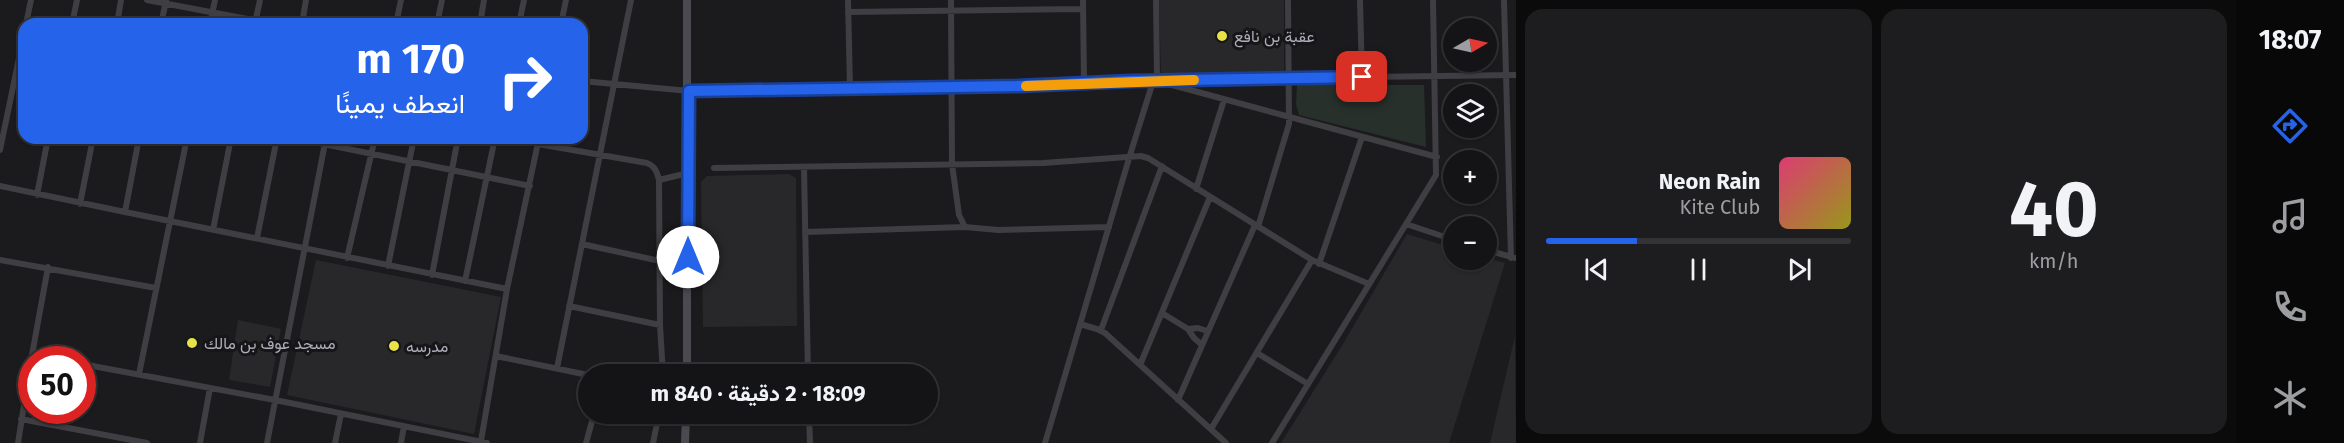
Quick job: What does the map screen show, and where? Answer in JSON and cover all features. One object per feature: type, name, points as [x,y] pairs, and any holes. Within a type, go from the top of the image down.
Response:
[{"type":"main road","points":[[687,0],[689,91],[687,364]]},
{"type":"main road","points":[[685,443],[686,424]]},
{"type":"street","points":[[27,18],[31,0]]},
{"type":"street","points":[[73,18],[77,0]]},
{"type":"street","points":[[118,18],[121,0]]},
{"type":"street","points":[[147,0],[238,18]]},
{"type":"street","points":[[211,18],[215,0]]},
{"type":"street","points":[[256,18],[260,0]]},
{"type":"street","points":[[303,18],[306,0]]},
{"type":"street","points":[[397,18],[401,0]]},
{"type":"street","points":[[438,18],[442,0]]},
{"type":"street","points":[[481,18],[484,0]]},
{"type":"street","points":[[520,18],[524,0]]},
{"type":"street","points":[[562,18],[566,0]]},
{"type":"street","points":[[557,368],[631,0]]},
{"type":"street","points":[[848,0],[850,87]]},
{"type":"street","points":[[951,0],[952,164],[959,215],[965,227]]},
{"type":"street","points":[[1011,0],[1011,9]]},
{"type":"street","points":[[1083,0],[1084,82]]},
{"type":"street","points":[[1045,443],[1130,155],[1155,81],[1157,73],[1156,0]]},
{"type":"street","points":[[1178,400],[1256,226],[1290,118],[1288,0]]},
{"type":"street","points":[[1360,0],[1362,77]]},
{"type":"street","points":[[1272,443],[1435,177],[1437,157],[1433,0]]},
{"type":"street","points":[[1497,253],[1514,258],[1504,0]]},
{"type":"street","points":[[162,18],[166,2]]},
{"type":"street","points":[[848,12],[1083,9]]},
{"type":"street","points":[[0,150],[18,63]]},
{"type":"street","points":[[588,82],[689,91],[1516,75]]},
{"type":"street","points":[[1155,81],[1437,157]]},
{"type":"street","points":[[14,83],[18,84]]},
{"type":"street","points":[[1196,189],[1224,100]]},
{"type":"street","points":[[1319,264],[1362,137]]},
{"type":"street","points":[[37,195],[47,144]]},
{"type":"street","points":[[80,204],[92,144]]},
{"type":"street","points":[[125,212],[138,144]]},
{"type":"street","points":[[139,374],[186,144]]},
{"type":"street","points":[[213,230],[230,144]]},
{"type":"street","points":[[257,238],[276,144]]},
{"type":"street","points":[[267,443],[326,144]]},
{"type":"street","points":[[334,144],[530,186]]},
{"type":"street","points":[[347,258],[374,144]]},
{"type":"street","points":[[388,266],[413,144]]},
{"type":"street","points":[[432,275],[458,144]]},
{"type":"street","points":[[465,281],[494,144]]},
{"type":"street","points":[[96,366],[484,442],[507,289],[538,144]]},
{"type":"street","points":[[553,144],[651,165],[657,172],[662,364]]},
{"type":"street","points":[[714,168],[1043,163],[1116,159],[1130,155],[1148,158],[1319,264],[1369,284]]},
{"type":"street","points":[[1101,330],[1162,166]]},
{"type":"street","points":[[804,167],[808,364]]},
{"type":"street","points":[[659,180],[688,173]]},
{"type":"street","points":[[0,186],[507,289]]},
{"type":"street","points":[[1140,365],[1210,197]]},
{"type":"street","points":[[1406,225],[1443,237]]},
{"type":"street","points":[[805,232],[965,227],[998,230],[1109,227]]},
{"type":"street","points":[[582,244],[660,261],[688,257]]},
{"type":"street","points":[[0,260],[156,288]]},
{"type":"street","points":[[1211,429],[1312,260]]},
{"type":"street","points":[[34,346],[48,267]]},
{"type":"street","points":[[569,306],[660,325]]},
{"type":"street","points":[[1162,313],[1188,329],[1202,345]]},
{"type":"street","points":[[1080,324],[1101,330],[1226,443]]},
{"type":"street","points":[[1188,329],[1207,331]]},
{"type":"street","points":[[1257,353],[1308,384]]},
{"type":"street","points":[[496,356],[578,373]]},
{"type":"street","points":[[200,443],[210,388]]},
{"type":"street","points":[[335,443],[341,414]]},
{"type":"street","points":[[18,443],[20,424]]},
{"type":"street","points":[[47,424],[147,443]]},
{"type":"street","points":[[586,443],[591,424]]},
{"type":"street","points":[[653,443],[657,424]]},
{"type":"street","points":[[809,424],[810,443]]},
{"type":"street","points":[[401,443],[404,426]]},
{"type":"shaded area","name":"عقبة بن نافع","points":[[1159,0],[1284,0],[1284,72],[1161,76]]},
{"type":"shaded area","points":[[1297,85],[1424,85],[1426,147],[1299,115],[1296,104]]},
{"type":"shaded area","points":[[789,174],[796,178],[797,326],[703,327],[701,182],[707,176]]},
{"type":"shaded area","points":[[1407,234],[1443,245],[1443,270],[1497,270],[1497,261],[1505,263],[1449,443],[1281,443],[1343,344]]},
{"type":"shaded area","name":"مدرسه","points":[[316,260],[501,297],[474,434],[287,395]]},
{"type":"shaded area","points":[[238,320],[281,329],[270,387],[229,380]]},
{"type":"shaded area","points":[[1515,336],[1516,443],[1490,443]]},
{"type":"slow traffic","points":[[1026,86],[1084,82],[1194,80]]},
{"type":"place","name":"عقبة بن نافع","points":[[1222,36]]},
{"type":"place","name":"مسجد عوف بن مالك","points":[[192,343]]},
{"type":"place","name":"مدرسه","points":[[394,346]]},
{"type":"route","points":[[688,257],[689,91],[1018,86],[1084,82],[1362,77]]}]
